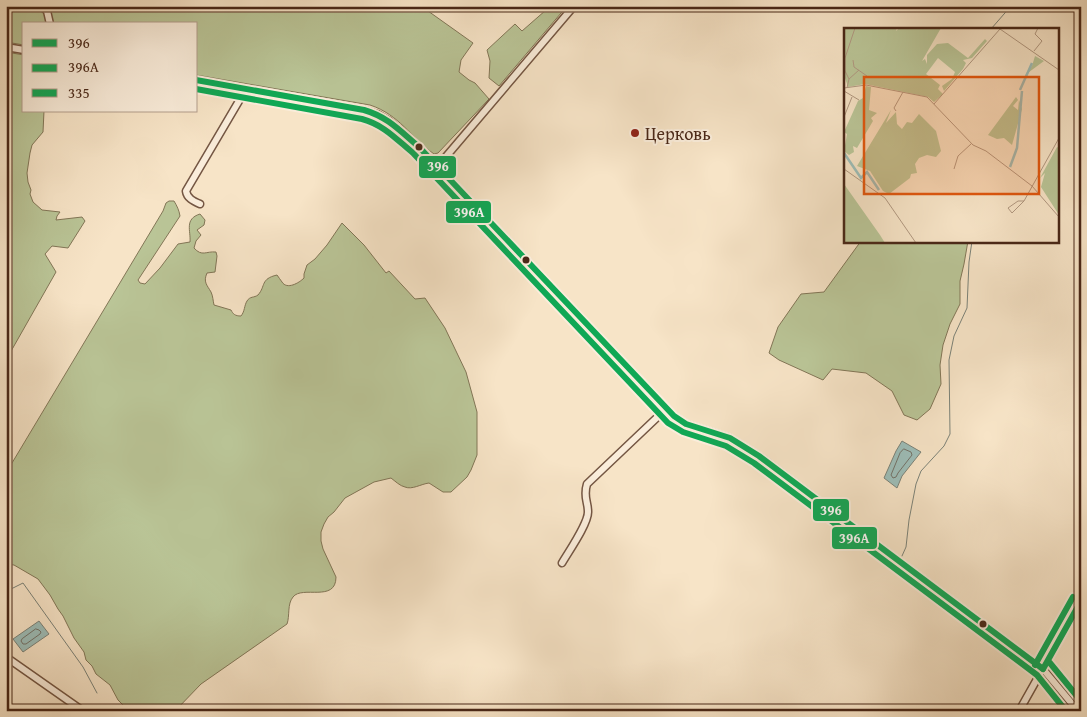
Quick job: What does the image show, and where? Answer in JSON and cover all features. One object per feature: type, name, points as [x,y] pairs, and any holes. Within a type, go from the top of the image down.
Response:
[{"type":"street","points":[[41,6],[47,11],[50,22]]},
{"type":"street","points":[[438,166],[574,6]]},
{"type":"street","points":[[6,47],[22,50]]},
{"type":"street","points":[[198,80],[349,107],[377,114],[389,121],[438,166],[674,416],[686,424],[730,438],[759,456],[1043,668],[1078,711]]},
{"type":"street","points":[[200,204],[190,199],[186,191],[246,90]]},
{"type":"street","points":[[562,562],[586,521],[588,512],[584,492],[587,484],[666,409]]},
{"type":"street","points":[[1019,711],[1081,601]]},
{"type":"street","points":[[6,658],[83,711]]},
{"type":"green space","points":[[6,6],[421,6],[473,43],[461,60],[459,72],[475,83],[489,99],[438,153],[434,154],[397,120],[370,105],[198,75],[198,22],[22,22],[22,45],[6,42]]},
{"type":"green space","points":[[547,6],[567,6],[499,86],[489,78],[490,61],[487,50],[515,24],[522,31],[546,10]]},
{"type":"green space","points":[[12,53],[22,55],[22,112],[44,112],[43,132],[32,145],[27,173],[33,202],[42,210],[60,212],[56,220],[82,217],[85,221],[68,248],[52,246],[45,254],[56,272],[6,360],[6,71]]},
{"type":"green space","points":[[174,201],[180,216],[138,280],[140,283],[145,284],[178,244],[190,242],[190,222],[195,216],[200,214],[205,220],[204,225],[197,230],[201,235],[196,241],[194,248],[202,253],[216,252],[215,272],[207,273],[205,279],[212,294],[214,305],[231,310],[239,316],[241,316],[248,299],[258,295],[268,279],[277,275],[284,284],[290,286],[304,278],[307,265],[327,245],[342,223],[364,245],[386,273],[389,271],[415,299],[425,298],[445,328],[466,372],[477,412],[477,455],[467,477],[451,492],[443,492],[429,483],[408,488],[401,486],[391,478],[374,482],[345,498],[328,517],[321,532],[323,549],[336,577],[335,585],[331,589],[325,592],[304,592],[293,597],[290,603],[287,624],[201,684],[175,711],[129,711],[118,700],[110,685],[96,674],[86,660],[84,652],[74,638],[63,616],[38,579],[14,565],[6,564],[6,473],[166,203]]},
{"type":"green space","points":[[860,242],[968,242],[960,281],[960,304],[950,324],[943,345],[940,365],[941,384],[930,409],[917,420],[904,415],[892,391],[866,373],[832,369],[823,380],[779,360],[769,353],[778,327],[801,294],[824,292]]},
{"type":"water","points":[[902,441],[921,452],[902,476],[897,488],[884,478]]},
{"type":"water","points":[[39,621],[49,634],[23,652],[13,639]]},
{"type":"waterway","points":[[992,28],[1011,6]]},
{"type":"waterway","points":[[902,556],[906,547],[916,484],[921,471],[944,446],[950,434],[949,360],[954,336],[967,308],[972,242]]},
{"type":"waterway","points":[[6,592],[23,583],[83,667],[97,693]]},
{"type":"transit line","name":"396","points":[[198,80],[364,110],[380,116],[419,147],[674,416],[686,424],[730,438],[759,456],[1043,669]]},
{"type":"transit line","name":"396А","points":[[198,89],[362,119],[377,125],[389,133],[413,153],[668,423],[683,432],[726,446],[754,463],[1037,675],[1066,711]]},
{"type":"transit line","name":"335","points":[[1035,665],[1073,597]]},
{"type":"transit line","name":"396","points":[[1043,669],[1081,601]]},
{"type":"transit line","name":"335","points":[[1050,663],[1081,701]]},
{"type":"place","name":"Церковь","points":[[635,133]]}]
